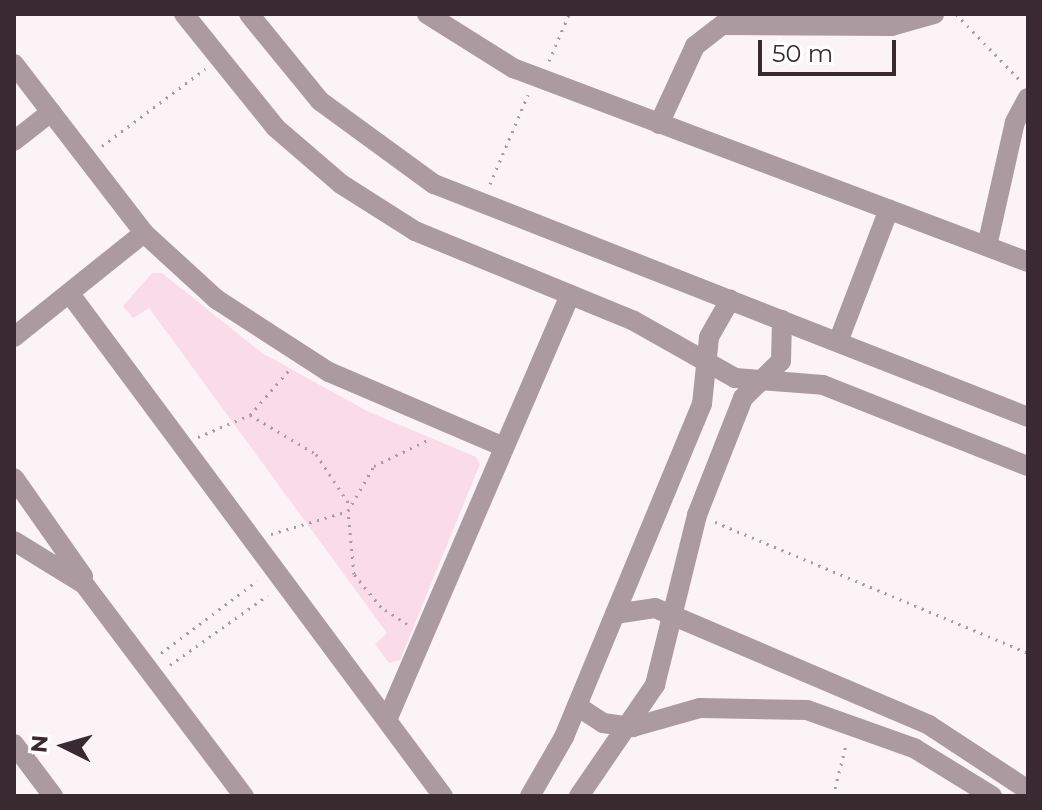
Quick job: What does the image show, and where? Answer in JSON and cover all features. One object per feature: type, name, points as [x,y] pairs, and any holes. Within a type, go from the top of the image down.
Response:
[{"type":"street","points":[[184,14],[276,128],[341,184],[415,231],[664,335],[711,365],[761,380],[823,385],[1028,466]]},
{"type":"street","points":[[249,14],[296,75],[365,139],[434,184],[1028,417]]},
{"type":"street","points":[[427,14],[480,52],[538,78],[1024,258]]},
{"type":"street","points":[[659,124],[695,46],[722,25],[892,26],[934,14]]},
{"type":"street","points":[[14,64],[144,233],[216,299],[296,354],[504,447]]},
{"type":"street","points":[[987,246],[1015,122],[1028,98]]},
{"type":"street","points":[[14,141],[51,112]]},
{"type":"street","points":[[838,342],[889,209]]},
{"type":"street","points":[[14,337],[144,233]]},
{"type":"street","points":[[70,294],[443,796]]},
{"type":"street","points":[[387,720],[570,295]]},
{"type":"street","points":[[530,796],[577,706],[702,404],[711,365],[709,337],[730,300]]},
{"type":"street","points":[[579,796],[633,727],[662,662],[668,615],[697,515],[743,398],[786,348],[782,320]]},
{"type":"street","points":[[14,478],[79,564],[84,584],[244,796]]},
{"type":"street","points":[[41,515],[18,549],[84,584]]},
{"type":"street","points":[[615,614],[641,606],[668,615],[929,725],[1028,790]]},
{"type":"street","points":[[577,706],[603,723],[633,727],[735,705],[807,710],[914,748],[992,796]]},
{"type":"street","points":[[14,744],[24,771],[53,796]]},
{"type":"path","points":[[482,203],[569,14]]},
{"type":"path","points":[[956,14],[1028,88]]},
{"type":"path","points":[[86,158],[218,59]]},
{"type":"path","points":[[179,439],[250,415],[278,388],[296,354]]},
{"type":"path","points":[[250,415],[316,454],[350,505]]},
{"type":"path","points":[[424,634],[381,607],[354,574],[348,511],[366,475],[392,453],[460,428]]},
{"type":"path","points":[[253,540],[348,511]]},
{"type":"path","points":[[697,515],[1028,653]]},
{"type":"path","points":[[150,671],[279,576]]},
{"type":"path","points":[[150,671],[279,576]]},
{"type":"path","points":[[833,796],[851,725]]},
{"type":"shaded area","points":[[152,273],[162,273],[262,353],[367,411],[476,457],[480,464],[400,660],[389,663],[375,644],[387,633],[149,308],[133,318],[123,306]]}]
